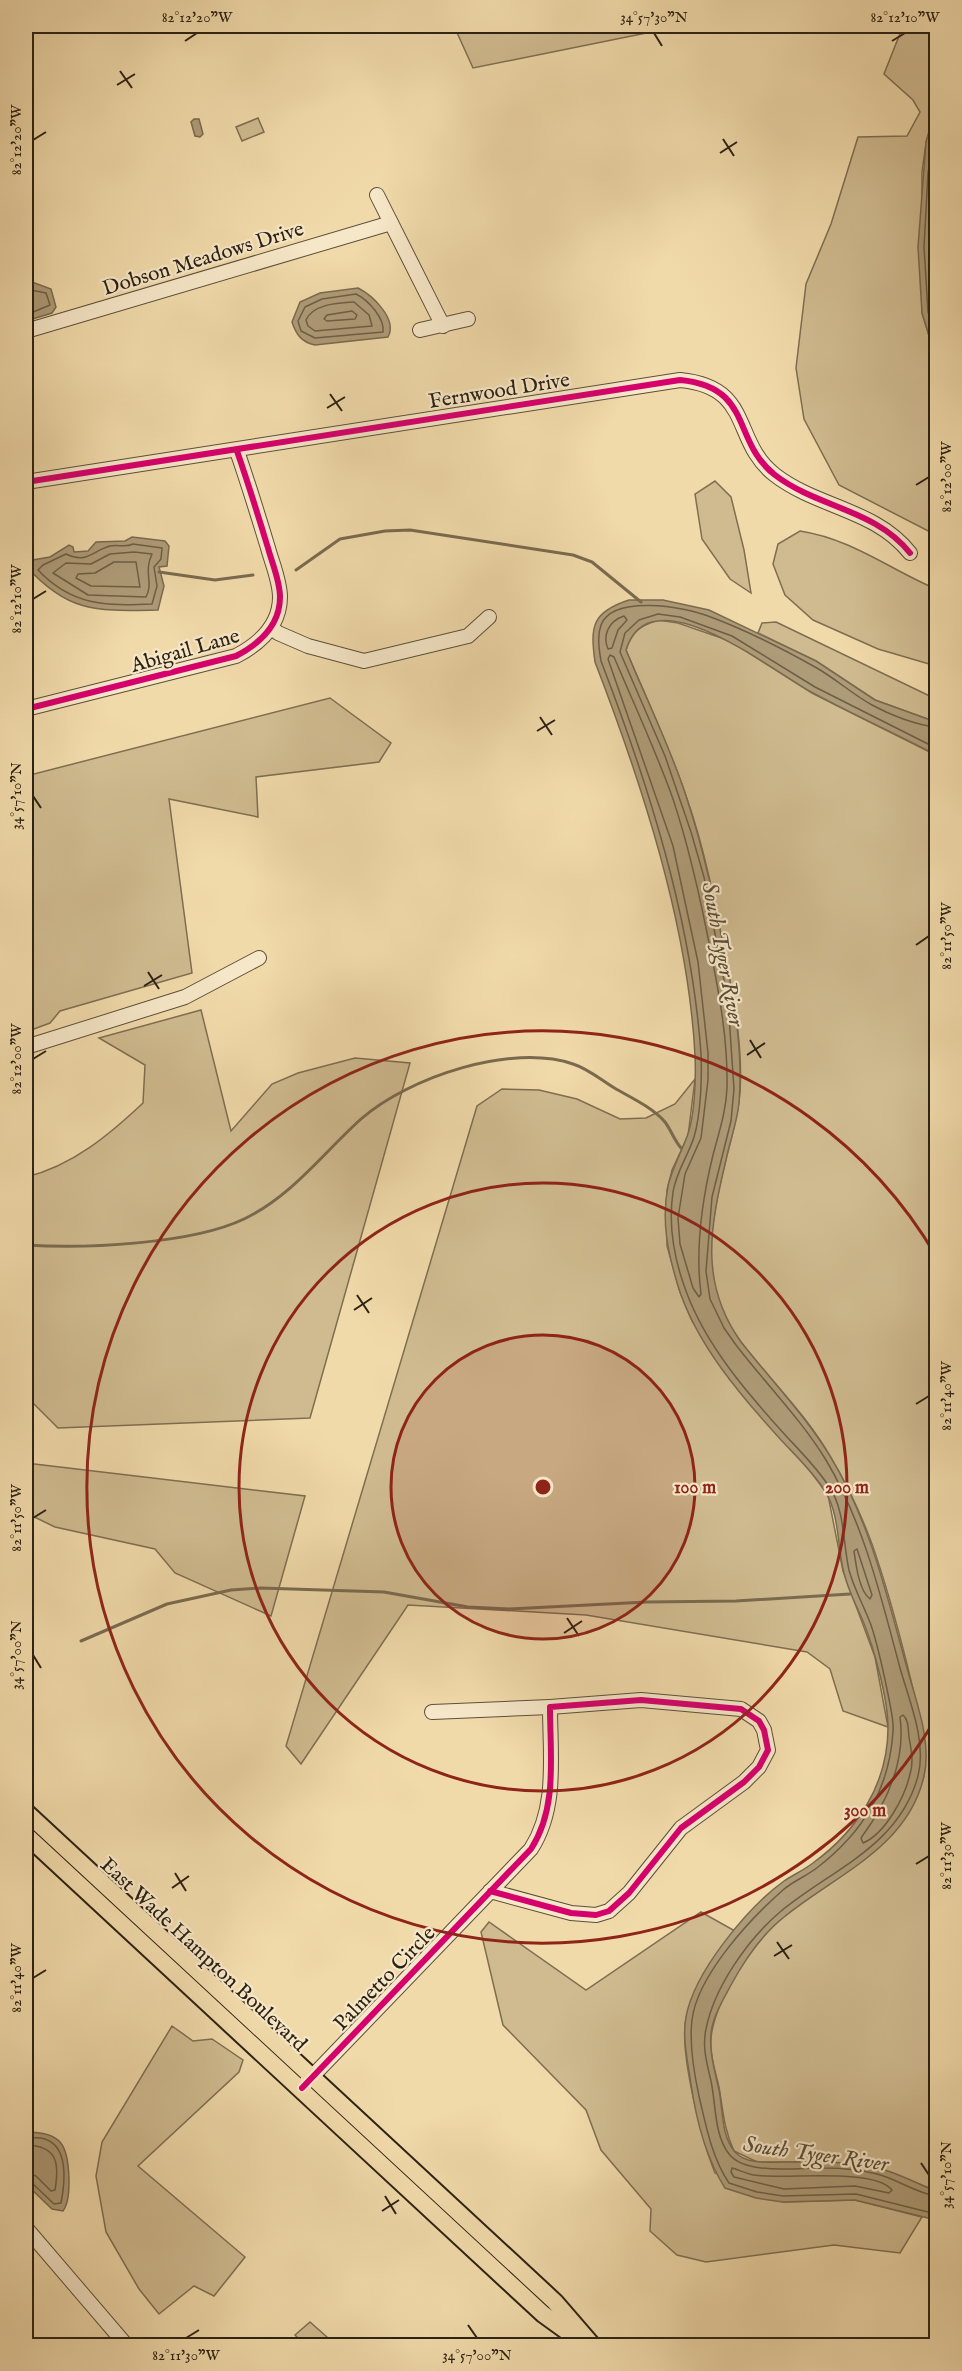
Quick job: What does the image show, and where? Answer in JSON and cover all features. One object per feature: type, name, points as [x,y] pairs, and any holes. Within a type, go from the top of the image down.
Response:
[{"type":"main road","name":"East Wade Hampton Boulevard","points":[[26,1812],[307,2082]]},
{"type":"main road","name":"East Wade Hampton Boulevard","points":[[26,1835],[307,2082],[491,2254],[543,2314],[587,2346]]},
{"type":"main road","name":"East Wade Hampton Boulevard","points":[[491,2254],[555,2302],[593,2346]]},
{"type":"street","points":[[377,195],[443,326]]},
{"type":"street","name":"Dobson Meadows Drive","points":[[26,331],[391,223]]},
{"type":"street","points":[[420,330],[468,320]]},
{"type":"street","name":"Fernwood Drive","points":[[26,482],[237,451],[656,382],[694,381],[721,391],[761,460],[775,475],[801,490],[869,520],[894,535],[910,553]]},
{"type":"street","name":"Abigail Lane","points":[[26,709],[236,656],[253,647],[267,635],[280,597],[275,572],[237,451]]},
{"type":"street","points":[[271,627],[278,633],[308,646],[364,661],[468,636],[489,617]]},
{"type":"street","points":[[26,1047],[185,997],[259,958]]},
{"type":"street","points":[[432,1712],[641,1700],[741,1709],[759,1721],[768,1740],[768,1750],[759,1767],[744,1782],[681,1828],[629,1893],[609,1911],[596,1915],[571,1913],[490,1892]]},
{"type":"street","name":"Palmetto Circle","points":[[307,2082],[531,1849],[546,1820],[550,1804],[550,1707]]},
{"type":"street","points":[[26,2228],[127,2346]]},
{"type":"shaded area","points":[[454,26],[681,26],[473,68]]},
{"type":"shaded area","points":[[903,26],[936,26],[936,108],[926,143],[922,172],[922,313],[936,358],[936,535],[839,485],[804,419],[796,368],[806,284],[831,224],[858,137],[907,136],[920,112],[913,100],[884,74]]},
{"type":"shaded area","points":[[258,118],[264,132],[242,141],[236,127]]},
{"type":"shaded area","points":[[715,481],[731,497],[744,550],[751,593],[730,579],[702,539],[695,494]]},
{"type":"shaded area","points":[[800,531],[837,541],[936,589],[936,666],[878,649],[813,620],[785,595],[773,564],[778,544]]},
{"type":"shaded area","points":[[658,620],[678,623],[730,641],[812,693],[936,755],[936,2191],[879,2168],[827,2162],[757,2162],[734,2151],[726,2128],[712,2059],[711,2038],[716,2016],[730,1985],[751,1953],[785,1916],[847,1873],[883,1843],[899,1825],[912,1804],[923,1779],[925,1761],[922,1734],[907,1664],[872,1544],[858,1511],[822,1443],[730,1326],[718,1304],[712,1283],[710,1266],[712,1229],[739,1101],[741,1075],[739,1041],[717,915],[698,833],[671,757],[626,650],[637,630]]},
{"type":"shaded area","points":[[776,622],[936,699],[936,722],[875,700],[816,661],[758,633],[762,623]]},
{"type":"shaded area","points":[[330,698],[391,743],[379,762],[256,777],[258,817],[169,799],[192,973],[60,1011],[50,1023],[26,1032],[26,776]]},
{"type":"shaded area","points":[[201,1010],[231,1131],[272,1084],[298,1073],[355,1058],[410,1063],[310,1418],[58,1428],[26,1396],[26,1177],[59,1165],[89,1148],[143,1103],[145,1065],[99,1038]]},
{"type":"shaded area","points":[[695,1079],[688,1136],[672,1170],[667,1190],[667,1246],[680,1292],[692,1321],[743,1396],[802,1460],[828,1495],[843,1571],[875,1657],[888,1727],[843,1711],[830,1669],[807,1652],[586,1615],[408,1605],[301,1764],[286,1746],[477,1106],[502,1089],[539,1090],[577,1099],[620,1119],[646,1118],[675,1104]]},
{"type":"shaded area","points":[[26,1463],[305,1496],[271,1616],[175,1573],[155,1549],[55,1527],[26,1513]]},
{"type":"shaded area","points":[[701,1912],[735,1931],[701,1981],[687,2015],[685,2030],[685,2049],[692,2094],[715,2173],[783,2202],[855,2200],[922,2217],[900,2253],[834,2245],[706,2262],[677,2255],[650,2231],[651,2209],[601,2150],[586,2110],[503,2025],[481,1932],[489,1922],[586,1990]]},
{"type":"shaded area","points":[[172,2026],[193,2041],[212,2039],[243,2060],[239,2072],[138,2166],[245,2257],[214,2296],[194,2286],[159,2314],[139,2289],[106,2232],[96,2176],[102,2142]]},
{"type":"shaded area","points":[[310,2322],[336,2345],[305,2345],[295,2335]]},
{"type":"water","points":[[936,108],[936,358],[922,313],[918,247],[926,142]]},
{"type":"water","points":[[199,119],[203,134],[200,137],[195,136],[191,122]]},
{"type":"water","points":[[32,282],[51,289],[56,307],[52,313],[26,321],[26,283]]},
{"type":"water","points":[[358,288],[370,296],[387,315],[390,323],[388,337],[315,345],[300,337],[292,322],[300,302],[320,293]]},
{"type":"water","points":[[132,537],[165,541],[169,546],[167,566],[159,567],[164,586],[158,610],[101,609],[71,601],[56,593],[26,566],[27,561],[50,557],[69,545],[73,547],[74,552],[88,551],[96,542],[125,541]]},
{"type":"water","name":"South Tyger River","points":[[629,600],[663,600],[709,610],[816,661],[875,700],[936,722],[936,755],[813,693],[714,634],[686,624],[660,621],[639,628],[626,650],[673,759],[692,816],[713,897],[735,1012],[740,1066],[739,1103],[720,1185],[713,1231],[712,1254],[719,1298],[741,1342],[820,1441],[856,1506],[884,1586],[918,1708],[926,1749],[924,1776],[915,1801],[903,1822],[867,1858],[804,1902],[768,1931],[748,1957],[722,2002],[714,2020],[711,2040],[725,2130],[730,2146],[735,2152],[752,2161],[854,2164],[899,2175],[936,2191],[936,2220],[855,2200],[783,2202],[756,2198],[725,2188],[707,2151],[693,2097],[685,2025],[691,1999],[700,1980],[724,1942],[755,1907],[784,1881],[810,1866],[829,1850],[856,1821],[876,1787],[887,1749],[888,1728],[880,1674],[867,1632],[846,1579],[830,1500],[815,1477],[751,1406],[708,1349],[686,1307],[671,1261],[665,1224],[666,1199],[672,1174],[689,1131],[694,1098],[695,1055],[691,1006],[673,905],[660,855],[629,756],[595,662],[593,639],[596,622],[601,615]]},
{"type":"water","points":[[26,2132],[55,2138],[64,2149],[67,2157],[69,2187],[68,2200],[63,2211],[52,2209],[26,2184]]},
{"type":"waterway","points":[[296,570],[340,539],[385,531],[410,530],[573,555],[592,562],[641,602]]},
{"type":"waterway","points":[[159,572],[215,580],[253,575]]},
{"type":"waterway","points":[[26,1245],[77,1246],[137,1243],[196,1234],[244,1219],[292,1186],[361,1119],[381,1104],[433,1078],[491,1061],[520,1058],[548,1059],[579,1066],[655,1112],[665,1122],[681,1148]]},
{"type":"waterway","points":[[81,1641],[167,1604],[231,1590],[261,1588],[384,1592],[468,1607],[509,1609],[647,1602],[736,1601],[850,1594]]},
{"type":"cycle path","points":[[26,482],[680,380],[704,385],[720,393],[739,417],[761,461],[775,475],[809,495],[880,527],[896,538],[910,553]]},
{"type":"cycle path","points":[[26,709],[236,656],[253,646],[267,633],[279,607],[279,585],[237,451]]},
{"type":"cycle path","points":[[302,2088],[531,1849],[540,1833],[549,1798],[551,1780],[550,1707],[641,1700],[741,1709],[759,1721],[764,1730],[768,1750],[759,1767],[744,1782],[681,1828],[629,1893],[609,1911],[596,1915],[571,1913],[490,1891]]}]
